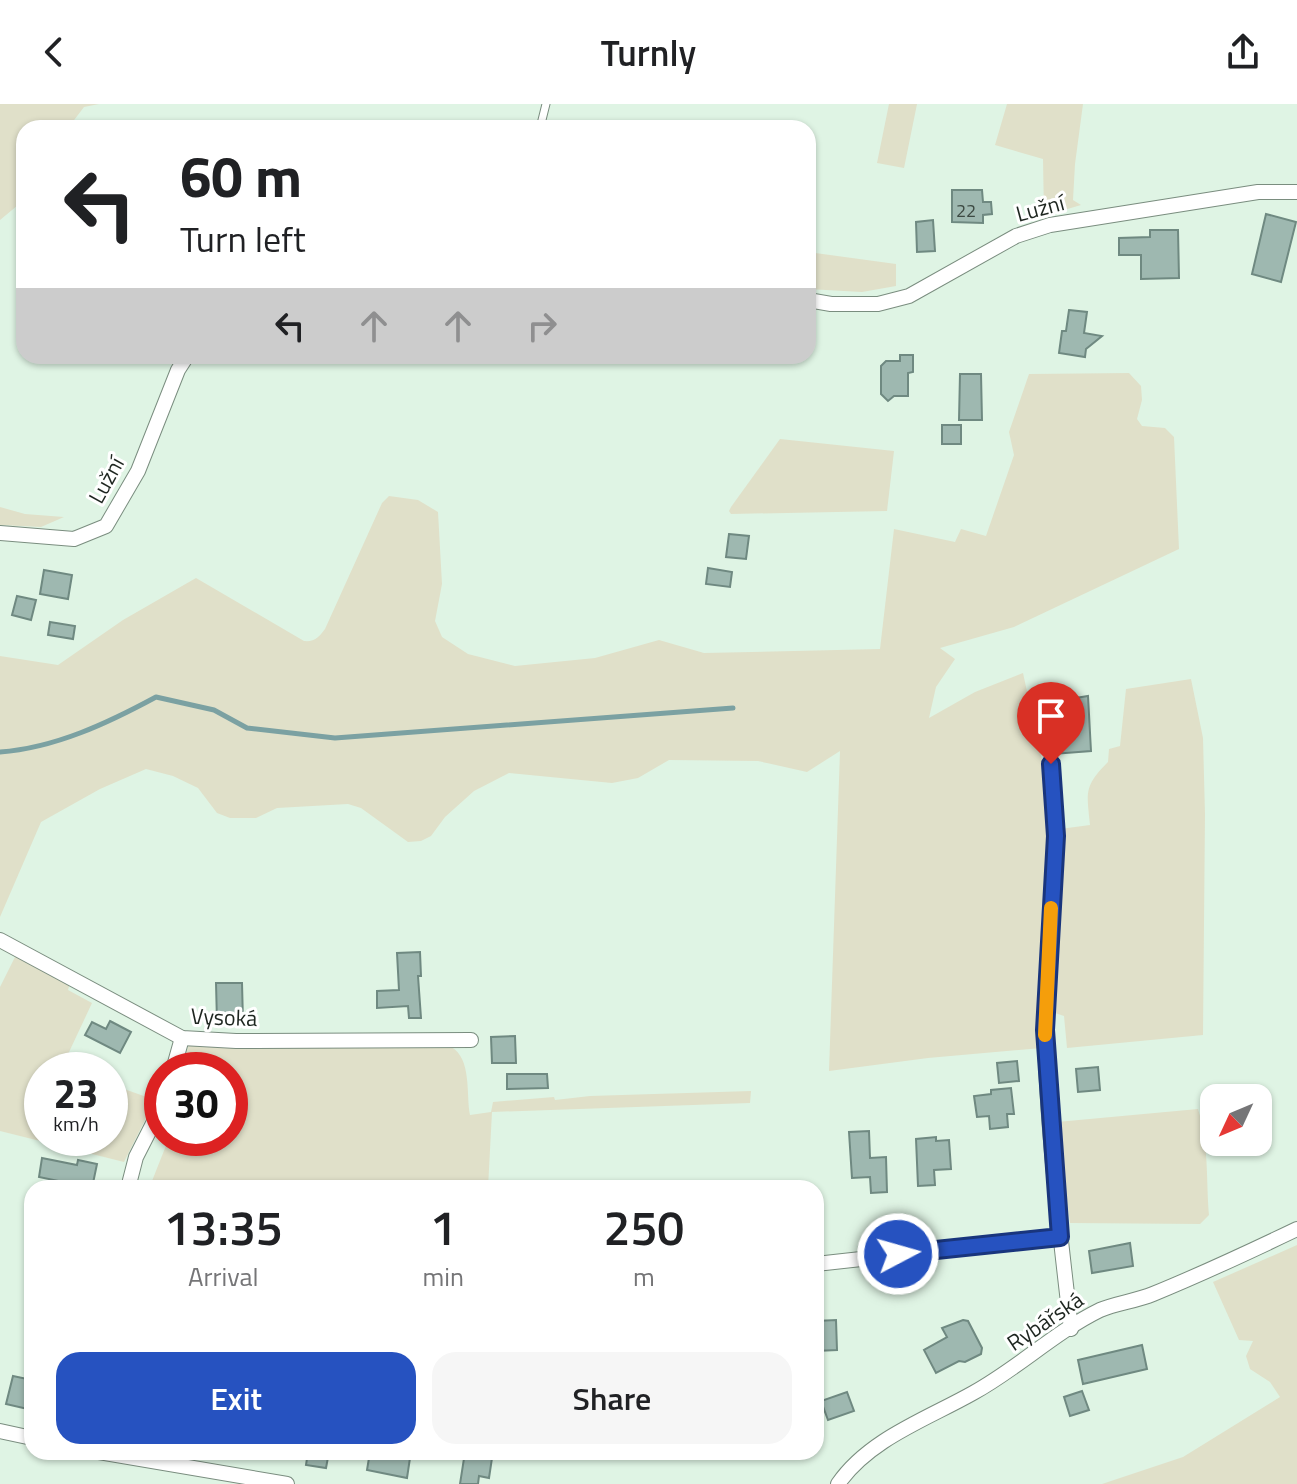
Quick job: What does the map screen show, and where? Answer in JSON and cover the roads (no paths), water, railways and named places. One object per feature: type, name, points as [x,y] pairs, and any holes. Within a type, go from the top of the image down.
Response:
[{"type":"street","name":"Lužní","points":[[816,301],[878,304],[909,296],[1016,236],[1050,225],[1258,192],[1297,192]]},
{"type":"street","name":"Lužní","points":[[0,533],[74,539],[106,526],[138,471],[182,364]]},
{"type":"street","points":[[1051,764],[1056,836],[1045,1030],[1060,1237],[1071,1329]]},
{"type":"street","name":"Vysoká","points":[[0,940],[182,1038],[236,1041],[471,1040]]},
{"type":"street","points":[[178,1052],[182,1038]]},
{"type":"street","points":[[130,1180],[144,1141]]},
{"type":"street","name":"Rybářská","points":[[838,1484],[846,1472],[880,1443],[1002,1378],[1101,1310],[1148,1296],[1297,1229]]},
{"type":"street","points":[[824,1263],[1060,1237]]},
{"type":"street","points":[[0,1431],[24,1436]]},
{"type":"street","points":[[146,1460],[287,1484]]},
{"type":"waterway","points":[[0,752],[21,750],[81,733],[156,697],[214,710],[247,728],[335,738],[733,708]]}]
